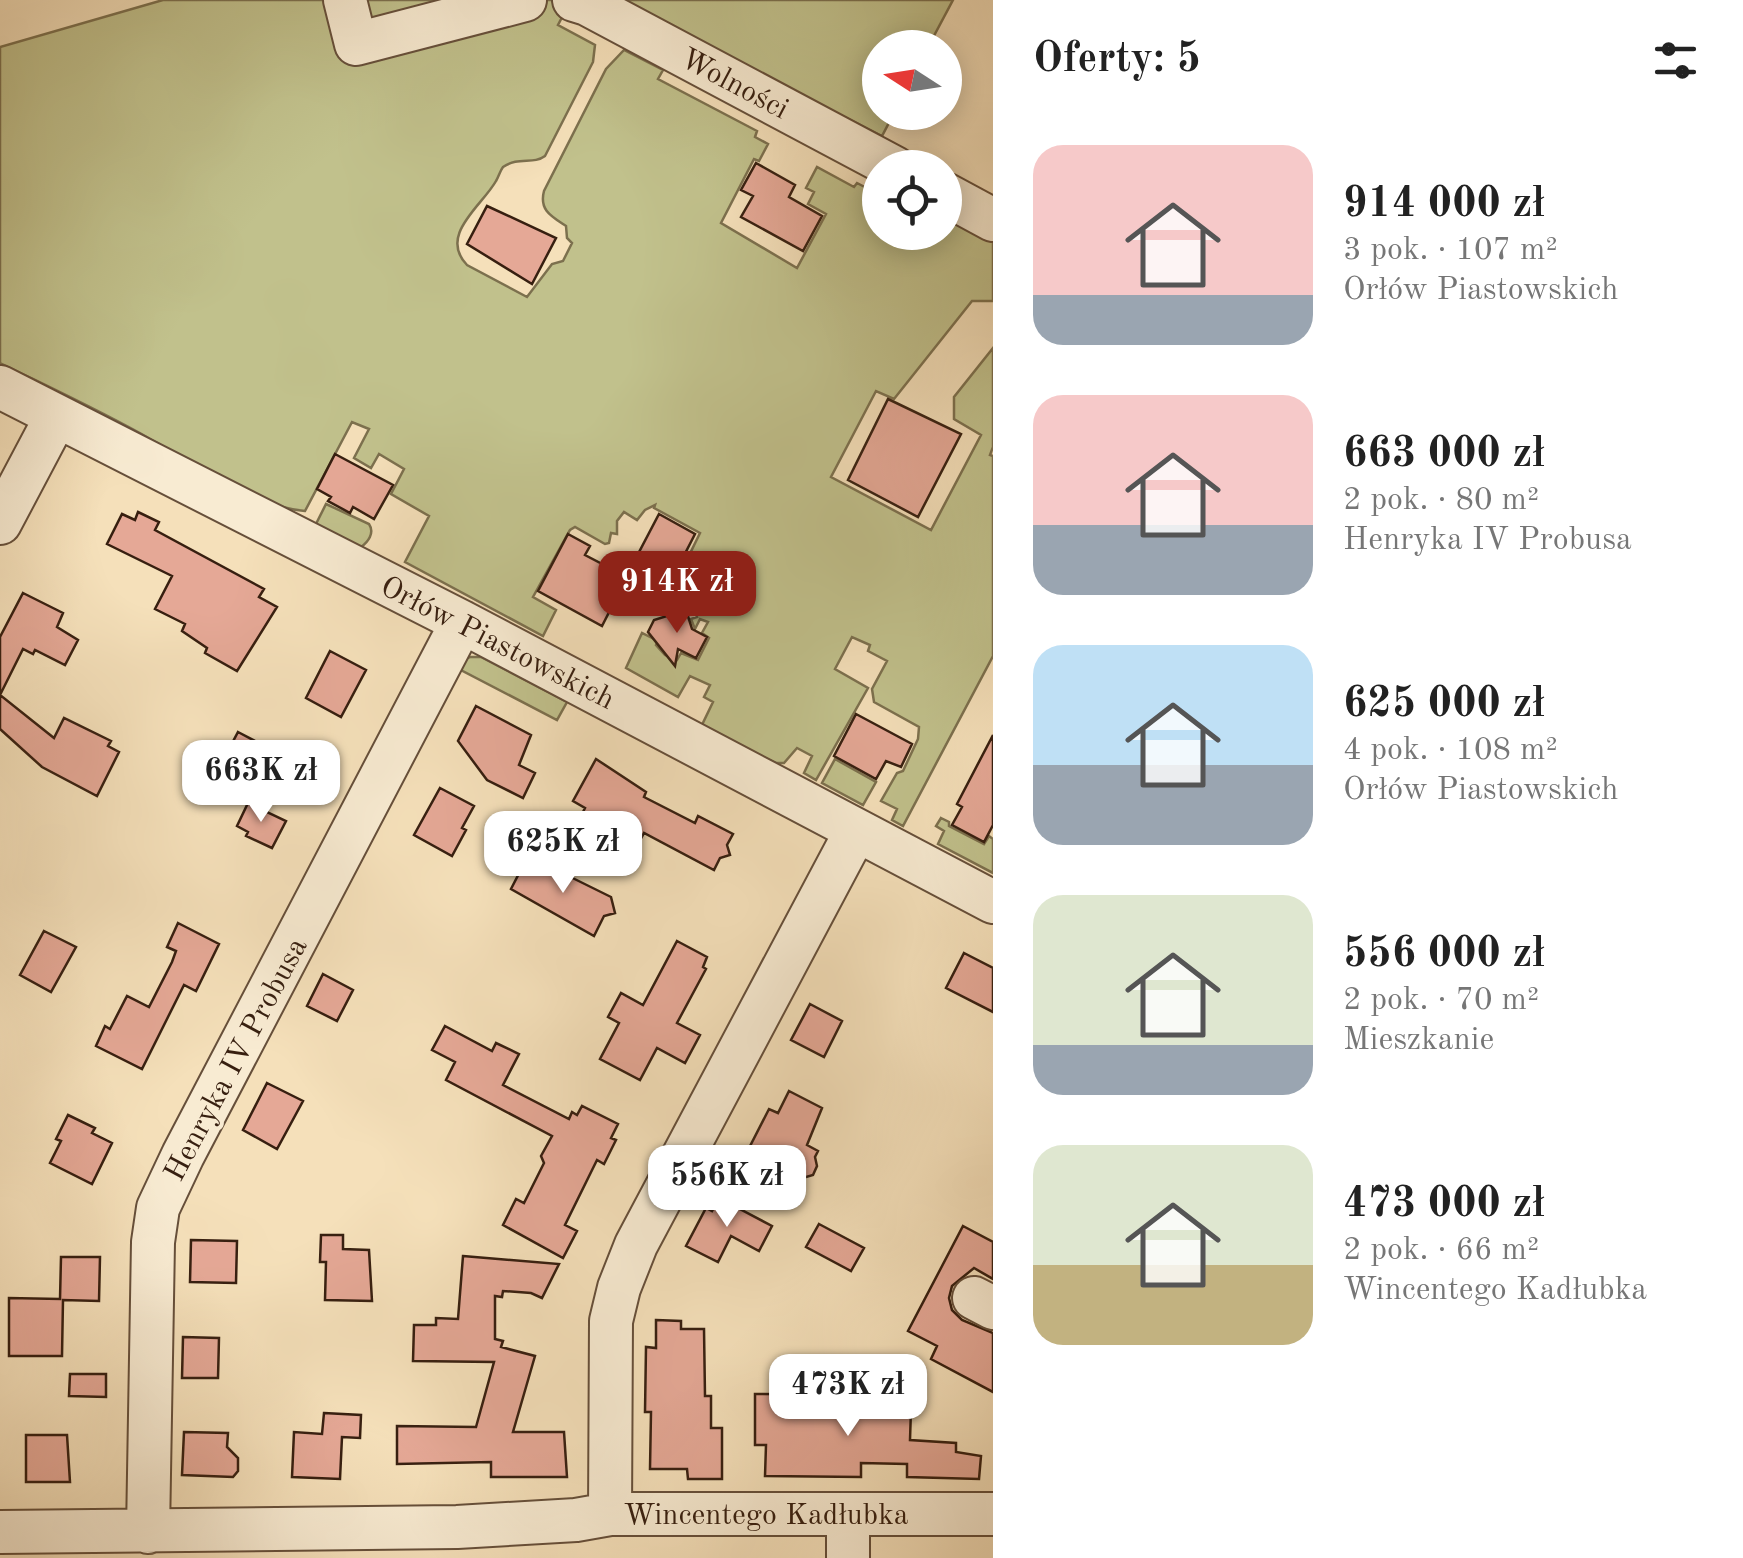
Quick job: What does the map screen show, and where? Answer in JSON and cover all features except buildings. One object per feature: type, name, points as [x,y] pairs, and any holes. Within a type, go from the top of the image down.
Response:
[{"type":"street","points":[[344,0],[356,44],[525,0]]},
{"type":"street","name":"Wolności","points":[[574,0],[862,150]]},
{"type":"street","points":[[962,203],[993,220]]},
{"type":"street","name":"Orłów Piastowskich","points":[[0,387],[462,622],[993,902]]},
{"type":"street","points":[[0,523],[56,417]]},
{"type":"street","name":"Henryka IV Probusa","points":[[148,1532],[153,1242],[158,1208],[462,622]]},
{"type":"street","points":[[610,1514],[611,1321],[619,1288],[636,1246],[856,831]]},
{"type":"street","name":"Wincentego Kadłubka","points":[[0,1532],[500,1541],[610,1514],[993,1514]]},
{"type":"street","points":[[848,1515],[848,1558]]},
{"type":"green space","points":[[163,0],[571,0],[558,25],[595,45],[593,62],[545,156],[503,167],[490,191],[465,221],[457,243],[467,265],[527,297],[552,264],[563,261],[572,243],[567,238],[566,226],[545,208],[544,191],[606,69],[624,50],[663,70],[658,79],[757,131],[755,137],[768,144],[759,161],[754,159],[721,223],[797,268],[826,214],[808,204],[814,192],[806,188],[817,167],[854,187],[857,183],[862,186],[862,250],[962,250],[962,224],[993,241],[993,301],[972,301],[894,399],[876,391],[831,477],[931,530],[981,435],[954,419],[954,397],[993,348],[993,656],[903,826],[892,820],[897,809],[881,801],[897,773],[903,771],[918,739],[919,727],[874,702],[872,689],[887,661],[868,651],[870,645],[852,637],[835,669],[868,688],[816,780],[804,773],[812,756],[797,748],[784,763],[776,763],[701,727],[713,702],[704,697],[710,685],[690,676],[678,697],[626,668],[642,633],[658,641],[656,645],[665,655],[677,660],[681,653],[698,660],[709,638],[702,633],[708,622],[700,619],[695,629],[691,619],[697,617],[690,600],[686,602],[662,591],[668,578],[676,582],[700,533],[654,508],[655,505],[637,520],[624,512],[617,521],[617,534],[611,533],[609,543],[575,527],[570,530],[533,597],[556,610],[543,636],[405,562],[429,516],[391,494],[404,469],[379,454],[371,468],[354,458],[369,429],[352,422],[305,511],[285,508],[226,484],[77,400],[0,363],[0,47]]},
{"type":"green space","points":[[614,0],[953,0],[937,30],[862,30],[862,126]]},
{"type":"green space","points":[[326,504],[369,524],[371,534],[366,543],[361,547],[316,524]]},
{"type":"green space","points":[[470,657],[481,657],[567,702],[557,720],[457,668]]},
{"type":"green space","points":[[835,759],[876,782],[863,805],[822,783]]},
{"type":"green space","points":[[941,818],[984,844],[989,836],[993,839],[993,873],[938,844],[944,831],[936,826]]}]
